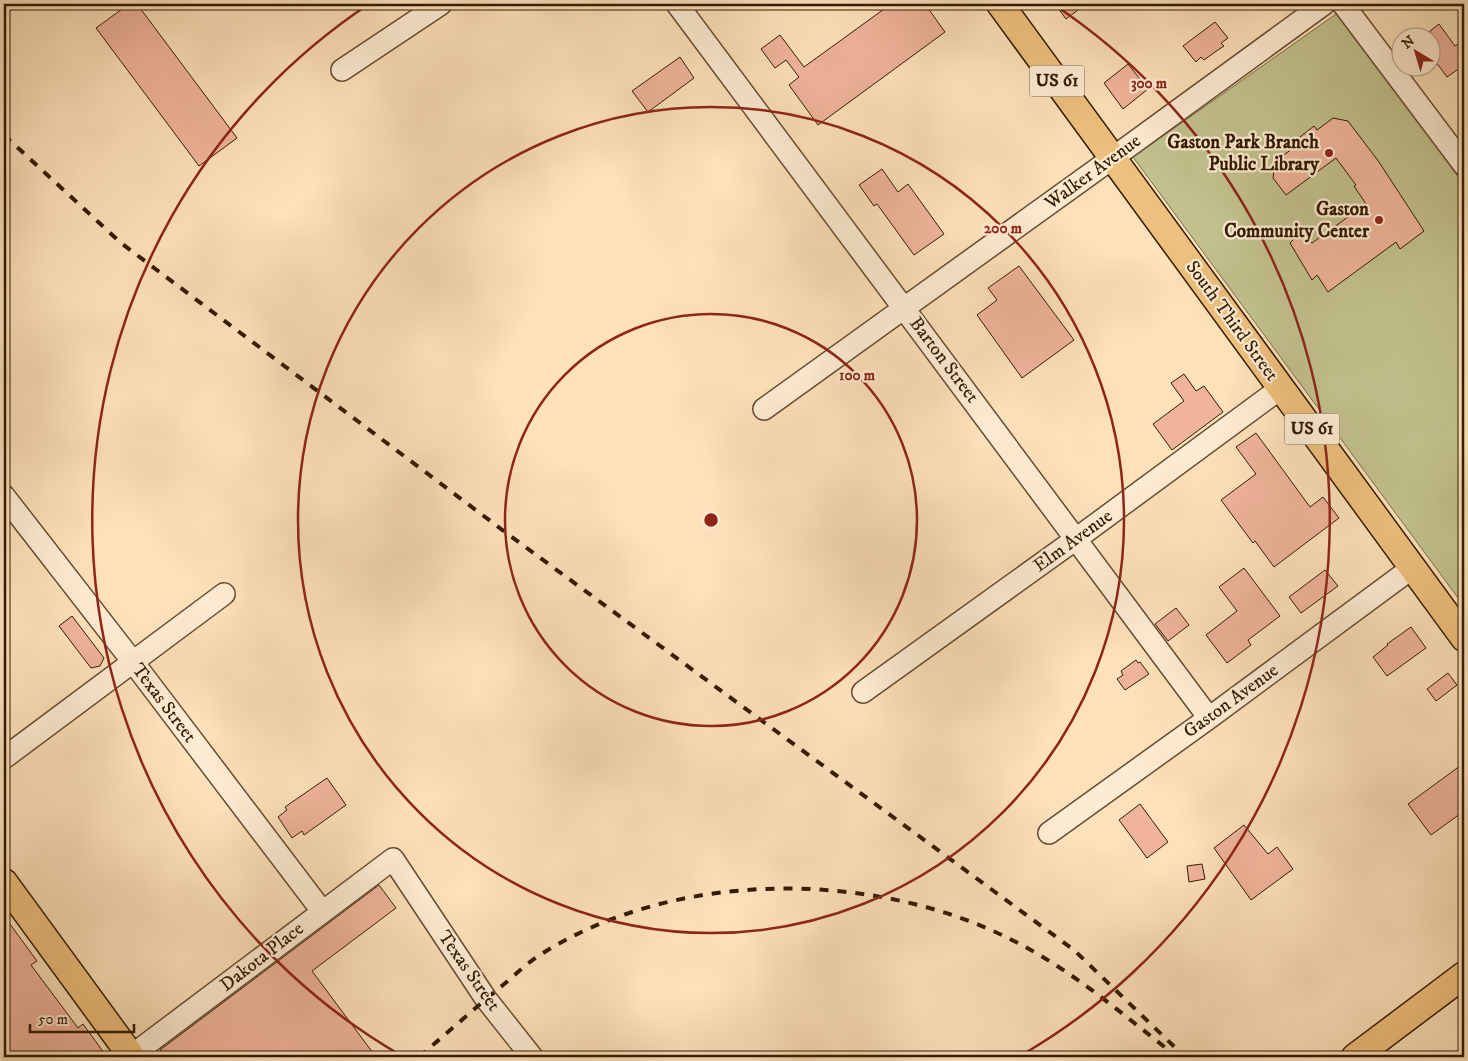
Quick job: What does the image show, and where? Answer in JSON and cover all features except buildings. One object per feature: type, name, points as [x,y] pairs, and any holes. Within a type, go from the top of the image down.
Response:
[{"type":"main road","name":"South Third Street","points":[[1000,4],[1114,157],[1464,638]]},
{"type":"main road","points":[[4,882],[132,1057]]},
{"type":"main road","points":[[1359,1055],[1464,975]]},
{"type":"street","points":[[342,70],[441,4]]},
{"type":"street","name":"Barton Street","points":[[677,4],[1209,718]]},
{"type":"street","name":"Walker Avenue","points":[[764,409],[1324,4]]},
{"type":"street","points":[[1343,4],[1464,165]]},
{"type":"street","name":"Elm Avenue","points":[[863,692],[1076,540],[1281,388]]},
{"type":"street","name":"Texas Street","points":[[4,496],[322,911]]},
{"type":"street","name":"Gaston Avenue","points":[[1049,833],[1412,568]]},
{"type":"street","points":[[4,758],[224,594]]},
{"type":"street","name":"Texas Street","points":[[393,858],[486,999],[532,1057]]},
{"type":"street","name":"Dakota Place","points":[[132,1057],[393,858]]},
{"type":"green space","points":[[1339,12],[1464,185],[1464,606],[1133,157]]},
{"type":"railway","points":[[4,135],[121,243],[505,532],[1074,950],[1185,1057]]},
{"type":"railway","points":[[419,1057],[530,962],[592,927],[649,907],[709,894],[771,889],[834,891],[895,900],[953,915],[1008,938],[1053,963],[1176,1056]]},
{"type":"place","name":"Gaston Park Branch Public Library","points":[[1329,153]]},
{"type":"place","name":"Gaston Community Center","points":[[1379,220]]}]
